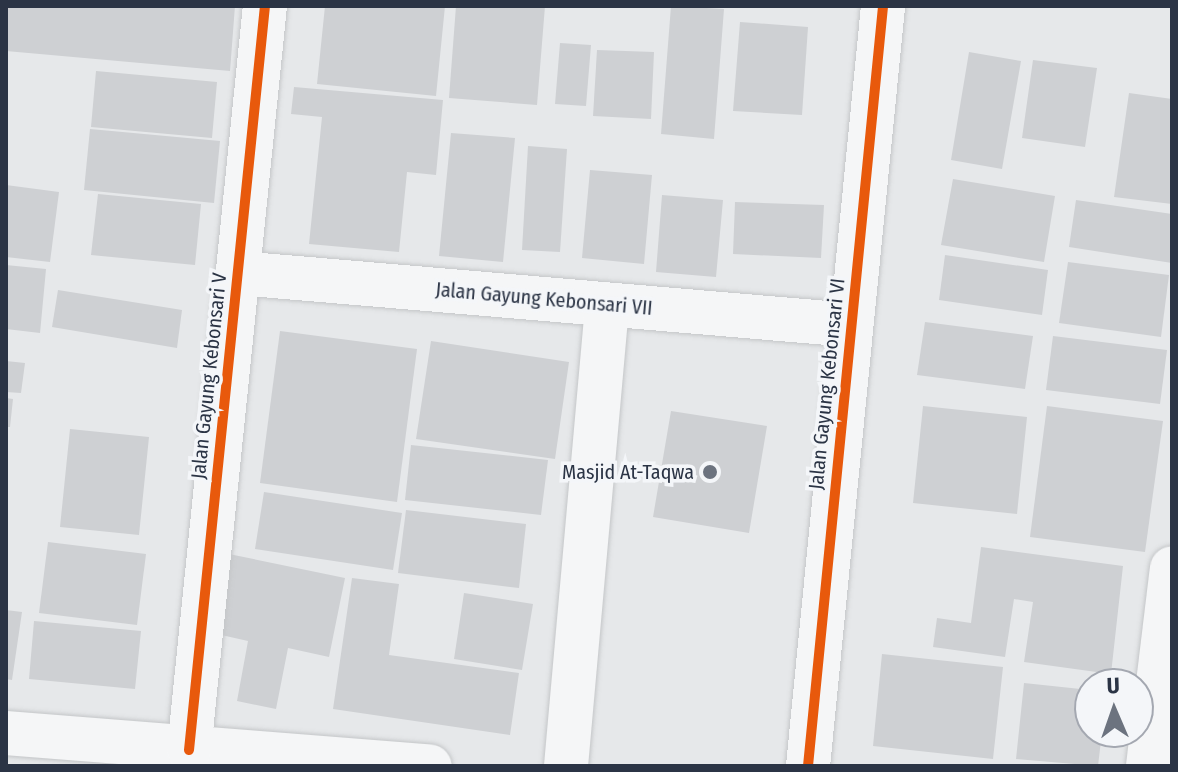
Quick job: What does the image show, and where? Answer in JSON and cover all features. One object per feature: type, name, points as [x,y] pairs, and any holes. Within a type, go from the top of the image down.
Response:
[{"type":"street","name":"Jalan Gayung Kebonsari V","points":[[189,750],[265,6]]},
{"type":"street","name":"Jalan Gayung Kebonsari VI","points":[[808,766],[883,6]]},
{"type":"street","name":"Jalan Gayung Kebonsari VII","points":[[238,273],[851,325]]},
{"type":"street","points":[[566,766],[607,305]]},
{"type":"street","points":[[1148,766],[1172,568]]},
{"type":"street","points":[[6,733],[189,750],[430,766]]},
{"type":"building","points":[[6,6],[235,6],[230,71],[6,51]]},
{"type":"building","points":[[325,6],[445,6],[436,96],[317,84]]},
{"type":"building","points":[[456,6],[545,6],[537,105],[449,98]]},
{"type":"building","points":[[671,6],[724,9],[714,139],[661,134]]},
{"type":"building","points":[[740,22],[808,27],[802,115],[733,111]]},
{"type":"building","points":[[560,43],[591,45],[586,106],[555,104]]},
{"type":"building","points":[[597,50],[654,52],[651,119],[593,116]]},
{"type":"building","points":[[969,52],[1021,61],[1002,169],[951,160]]},
{"type":"building","points":[[1033,60],[1097,68],[1085,147],[1022,138]]},
{"type":"building","points":[[96,71],[217,82],[212,138],[91,127]]},
{"type":"building","points":[[294,87],[443,100],[436,175],[407,172],[399,252],[309,244],[322,117],[291,114]]},
{"type":"building","points":[[1129,93],[1172,99],[1172,204],[1114,197]]},
{"type":"building","points":[[90,129],[220,141],[214,203],[84,190]]},
{"type":"building","points":[[451,133],[515,138],[503,262],[439,256]]},
{"type":"building","points":[[528,146],[567,149],[560,252],[522,250]]},
{"type":"building","points":[[590,170],[652,175],[644,264],[582,258]]},
{"type":"building","points":[[953,179],[1055,196],[1044,262],[941,245]]},
{"type":"building","points":[[6,185],[59,192],[50,262],[6,257]]},
{"type":"building","points":[[98,194],[201,204],[195,265],[91,255]]},
{"type":"building","points":[[662,195],[723,200],[716,277],[656,272]]},
{"type":"building","points":[[1076,200],[1172,214],[1172,263],[1069,247]]},
{"type":"building","points":[[735,202],[824,205],[821,258],[733,254]]},
{"type":"building","points":[[945,255],[1048,270],[1042,315],[939,300]]},
{"type":"building","points":[[1068,262],[1169,275],[1161,337],[1059,323]]},
{"type":"building","points":[[6,265],[46,269],[40,333],[6,329]]},
{"type":"building","points":[[58,290],[182,310],[177,348],[52,327]]},
{"type":"building","points":[[925,322],[1033,336],[1025,389],[917,375]]},
{"type":"building","points":[[280,331],[417,349],[397,502],[260,483]]},
{"type":"building","points":[[1053,336],[1167,350],[1160,404],[1046,390]]},
{"type":"building","points":[[431,341],[569,362],[555,459],[416,439]]},
{"type":"building","points":[[6,361],[25,363],[21,393],[6,392]]},
{"type":"building","points":[[6,398],[13,399],[10,427],[6,427]]},
{"type":"building","points":[[923,406],[1027,417],[1017,514],[913,503]]},
{"type":"building","points":[[1047,406],[1163,421],[1145,552],[1030,537]]},
{"type":"building","name":"Masjid At-Taqwa","points":[[671,411],[767,426],[749,533],[653,517]]},
{"type":"building","points":[[70,429],[149,437],[139,535],[60,527]]},
{"type":"building","points":[[411,445],[548,460],[541,515],[405,500]]},
{"type":"building","points":[[264,492],[402,513],[393,570],[255,549]]},
{"type":"building","points":[[406,510],[526,524],[519,588],[398,573]]},
{"type":"building","points":[[48,542],[146,554],[137,625],[39,613]]},
{"type":"building","points":[[981,547],[1123,566],[1112,668],[1074,669],[1024,662],[1033,602],[1014,599],[1005,657],[933,647],[937,618],[971,623]]},
{"type":"building","points":[[224,553],[345,578],[329,657],[288,648],[276,709],[237,701],[248,641],[208,632]]},
{"type":"building","points":[[352,578],[399,584],[389,655],[519,673],[510,735],[333,709]]},
{"type":"building","points":[[464,593],[533,604],[522,670],[454,659]]},
{"type":"building","points":[[6,610],[22,612],[12,680],[6,679]]},
{"type":"building","points":[[34,621],[141,631],[135,689],[29,679]]},
{"type":"building","points":[[882,654],[1003,667],[993,759],[873,746]]},
{"type":"building","points":[[1024,683],[1074,688],[1074,748],[1100,748],[1098,766],[1016,759]]},
{"type":"cycle path","points":[[189,750],[265,6]]},
{"type":"cycle path","points":[[808,766],[883,6]]},
{"type":"place","name":"Masjid At-Taqwa","points":[[710,472]]}]
